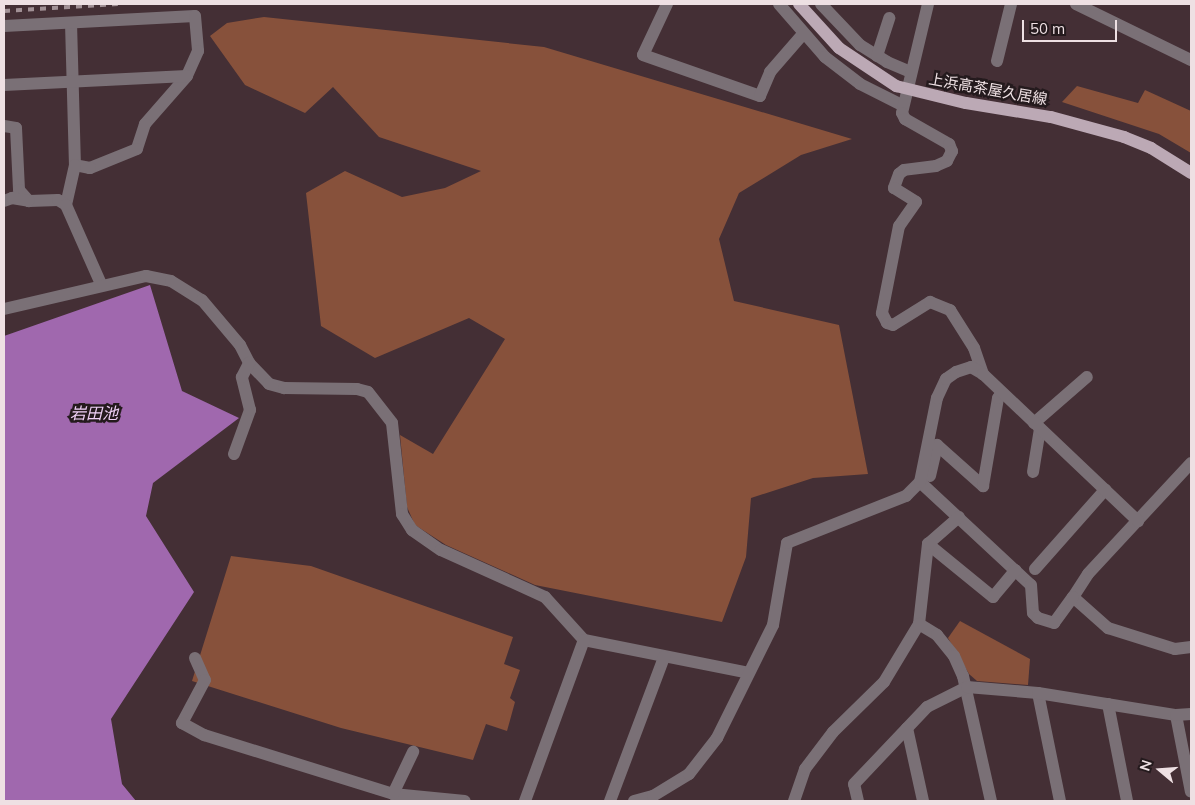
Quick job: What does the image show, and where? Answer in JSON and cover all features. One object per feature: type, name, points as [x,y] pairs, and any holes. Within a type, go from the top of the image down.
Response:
[{"type":"main road","name":"上浜高茶屋久居線","points":[[799,4],[839,48],[896,86],[966,103],[1051,117],[1124,137],[1151,148],[1191,173]]},
{"type":"street","points":[[667,4],[643,55],[760,96],[770,72],[803,34]]},
{"type":"street","points":[[779,4],[803,34],[849,76],[902,105]]},
{"type":"street","points":[[821,4],[860,45],[877,56],[910,72]]},
{"type":"street","points":[[928,4],[902,105],[905,120],[949,144],[952,151],[947,161],[936,166],[904,170],[899,174],[894,188],[916,202],[899,226],[882,313],[887,323],[893,325],[930,302],[950,310],[974,348],[983,374]]},
{"type":"street","points":[[997,61],[1011,4]]},
{"type":"street","points":[[1076,4],[1191,60]]},
{"type":"street","points":[[4,26],[195,16],[198,51],[187,76],[145,124],[137,149],[90,168],[75,165]]},
{"type":"street","points":[[877,56],[889,18]]},
{"type":"street","points":[[66,205],[75,165],[70,23]]},
{"type":"street","points":[[4,85],[187,76]]},
{"type":"street","points":[[4,126],[16,128],[19,190],[29,201]]},
{"type":"street","points":[[4,201],[12,198],[29,201],[58,200],[66,205],[101,284]]},
{"type":"street","points":[[4,309],[101,284],[146,276],[171,281],[202,300],[240,345],[249,363],[269,384],[284,388],[356,389],[368,392],[392,423],[402,514],[408,525],[441,550],[545,597],[584,640],[749,673]]},
{"type":"street","points":[[234,454],[250,410],[242,376],[249,363]]},
{"type":"street","points":[[925,479],[937,398],[946,379],[971,366],[983,374],[1138,520]]},
{"type":"street","points":[[1033,472],[1037,426],[1087,377]]},
{"type":"street","points":[[634,801],[670,787],[689,774],[707,754],[773,625],[786,543],[906,496],[925,479],[937,445],[983,486],[998,398],[1002,393]]},
{"type":"street","points":[[925,479],[959,517],[1031,585],[1033,613],[1048,623],[1061,617],[1088,574],[1191,463]]},
{"type":"street","points":[[1035,568],[1105,490]]},
{"type":"street","points":[[794,801],[805,769],[833,732],[884,682],[919,624],[928,544],[959,517]]},
{"type":"street","points":[[928,544],[993,597],[1016,570]]},
{"type":"street","points":[[1074,597],[1108,628],[1175,649],[1191,647]]},
{"type":"street","points":[[919,624],[943,642],[954,656],[967,687],[991,801]]},
{"type":"street","points":[[525,801],[584,640]]},
{"type":"street","points":[[610,801],[664,657]]},
{"type":"street","points":[[195,658],[205,680],[182,723],[204,735],[393,794],[465,801]]},
{"type":"street","points":[[858,801],[854,784],[927,707],[967,687],[1038,693],[1176,716],[1191,714]]},
{"type":"street","points":[[1038,693],[1060,801]]},
{"type":"street","points":[[1108,704],[1127,801]]},
{"type":"street","points":[[1176,716],[1191,792]]},
{"type":"street","points":[[907,728],[923,801]]},
{"type":"street","points":[[393,794],[413,752]]},
{"type":"shaded area","points":[[264,17],[544,47],[852,139],[801,155],[739,193],[719,239],[734,301],[839,325],[868,474],[813,478],[751,498],[746,557],[722,622],[535,585],[446,545],[415,525],[407,507],[400,435],[433,454],[505,339],[469,318],[375,358],[321,326],[306,193],[345,171],[402,197],[445,188],[481,171],[379,137],[333,87],[305,113],[245,85],[210,36],[227,23]]},
{"type":"shaded area","points":[[1077,86],[1138,103],[1145,90],[1191,111],[1191,153],[1159,134],[1062,102]]},
{"type":"shaded area","points":[[231,556],[311,566],[513,637],[504,664],[520,670],[510,698],[515,702],[507,731],[486,724],[473,760],[341,728],[192,681]]},
{"type":"shaded area","points":[[960,621],[1030,659],[1028,685],[977,681],[969,674],[948,638]]},
{"type":"water","name":"岩田池","points":[[150,285],[182,391],[239,418],[153,483],[146,516],[194,592],[111,719],[122,784],[136,801],[4,801],[4,336]]},
{"type":"railway","points":[[4,11],[118,4]]}]
